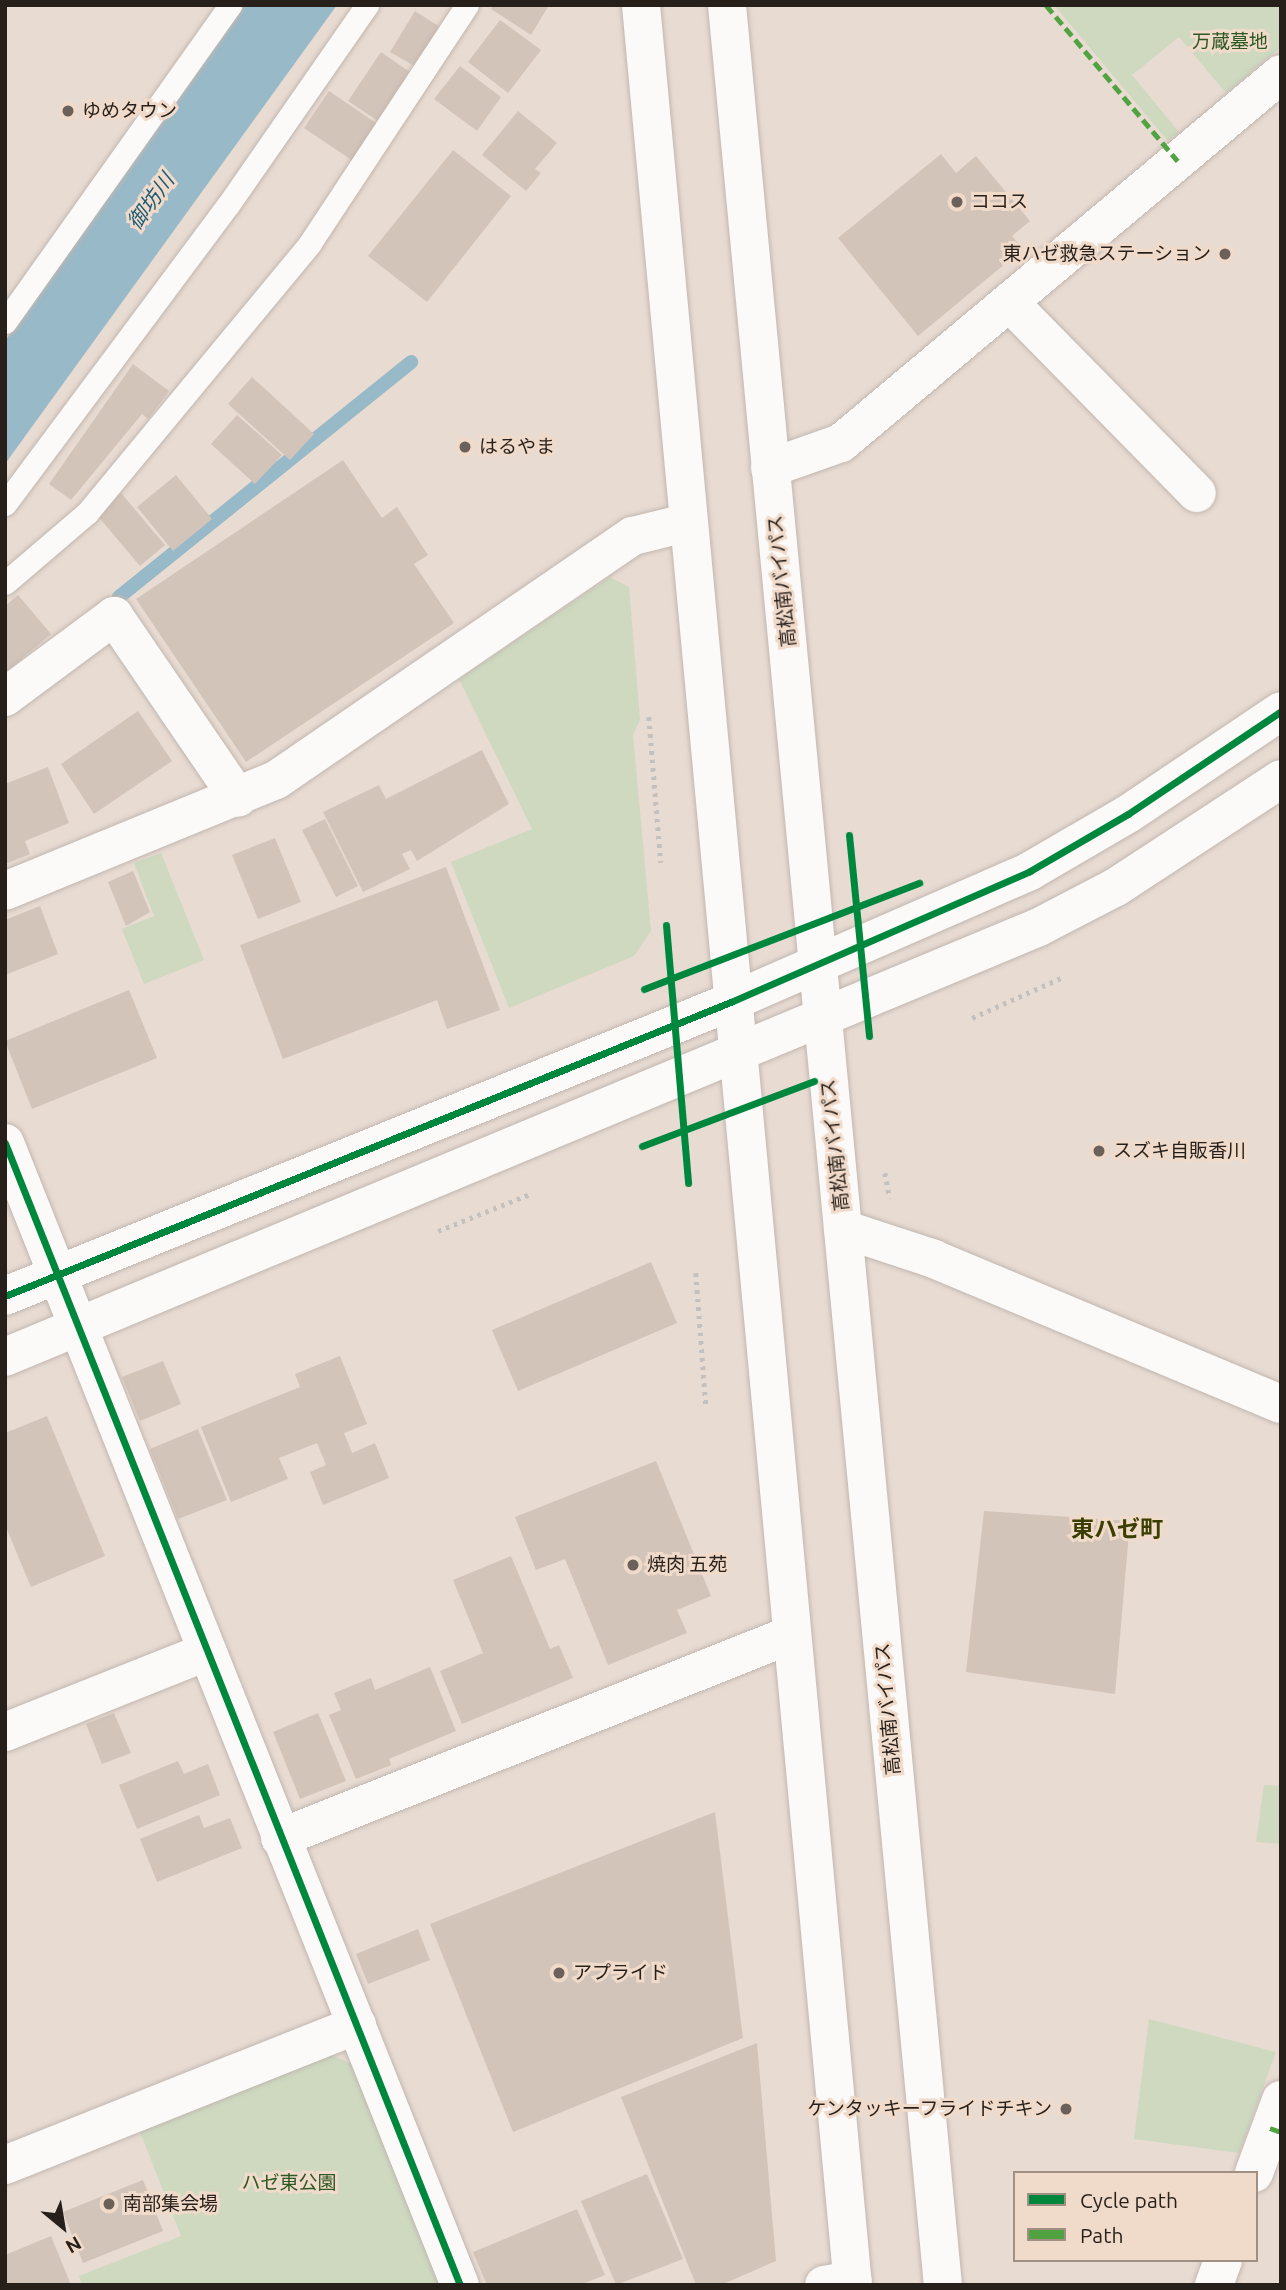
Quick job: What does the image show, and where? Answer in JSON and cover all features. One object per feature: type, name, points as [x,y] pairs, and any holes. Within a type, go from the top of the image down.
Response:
[{"type":"main road","points":[[640,5],[790,1635],[843,2283]]},
{"type":"main road","name":"高松南バイパス","points":[[727,5],[943,2285]]},
{"type":"main road","points":[[770,468],[841,443],[1011,304],[1281,74]]},
{"type":"main road","points":[[1011,304],[1197,493]]},
{"type":"main road","points":[[5,891],[238,798],[276,780],[633,536],[687,523]]},
{"type":"main road","points":[[5,698],[114,616],[238,798]]},
{"type":"main road","points":[[5,1296],[733,1001],[1030,871],[1139,807],[1281,711]]},
{"type":"main road","points":[[5,1357],[736,1053],[822,1020],[1040,927],[1127,880],[1281,779]]},
{"type":"main road","points":[[5,1143],[460,2285]]},
{"type":"main road","points":[[843,1229],[934,1259],[1281,1404]]},
{"type":"main road","points":[[280,1838],[790,1635]]},
{"type":"main road","points":[[5,1732],[206,1652]]},
{"type":"main road","points":[[5,2165],[357,2025]]},
{"type":"main road","points":[[1255,2171],[1281,2100]]},
{"type":"main road","points":[[1214,2285],[1222,2262]]},
{"type":"lane","points":[[5,322],[230,5]]},
{"type":"lane","points":[[5,504],[228,205],[367,5]]},
{"type":"lane","points":[[5,583],[88,513],[310,243],[467,5]]},
{"type":"path","points":[[649,717],[661,863]]},
{"type":"path","points":[[972,1018],[1062,978]]},
{"type":"path","points":[[439,1231],[530,1194]]},
{"type":"path","points":[[695,1273],[706,1405]]},
{"type":"green space","name":"万蔵墓地","points":[[1054,5],[1281,5],[1281,47],[1226,93],[1179,37],[1132,75],[1179,132],[1168,141]]},
{"type":"green space","points":[[610,577],[629,587],[640,720],[633,735],[651,931],[634,956],[509,1008],[451,862],[532,829],[459,679]]},
{"type":"green space","points":[[161,853],[204,960],[144,984],[122,929],[154,916],[134,863]]},
{"type":"green space","points":[[1264,1785],[1281,1786],[1281,1844],[1256,1842]]},
{"type":"green space","points":[[1149,2019],[1276,2052],[1239,2153],[1134,2139]]},
{"type":"green space","name":"ハゼ東公園","points":[[331,2055],[352,2064],[440,2285],[82,2285],[79,2276],[181,2236],[140,2132]]},
{"type":"water","name":"御坊川","points":[[243,5],[337,5],[5,464],[5,341]]},
{"type":"building","points":[[493,5],[549,5],[531,35],[491,9]]},
{"type":"building","points":[[415,11],[440,27],[416,67],[390,52]]},
{"type":"building","points":[[500,20],[541,50],[508,93],[468,62]]},
{"type":"building","points":[[381,52],[411,73],[378,121],[348,101]]},
{"type":"building","points":[[460,66],[501,97],[477,131],[434,99]]},
{"type":"building","points":[[329,91],[379,125],[353,161],[304,128]]},
{"type":"building","points":[[518,111],[557,143],[535,169],[541,173],[526,191],[482,155]]},
{"type":"building","points":[[453,150],[511,196],[427,302],[368,256]]},
{"type":"building","points":[[941,154],[956,173],[976,156],[1030,221],[1012,236],[1023,249],[918,336],[838,238]]},
{"type":"building","points":[[133,364],[169,391],[148,419],[142,414],[71,500],[49,484]]},
{"type":"building","points":[[252,377],[314,434],[290,460],[228,404]]},
{"type":"building","points":[[237,415],[282,455],[255,484],[211,444]]},
{"type":"building","points":[[343,460],[382,518],[397,507],[428,555],[414,564],[454,623],[246,762],[136,599]]},
{"type":"building","points":[[176,475],[212,519],[173,551],[137,507]]},
{"type":"building","points":[[121,493],[165,545],[140,566],[96,514]]},
{"type":"building","points":[[18,595],[51,634],[5,673],[5,606]]},
{"type":"building","points":[[138,711],[172,761],[94,814],[61,764]]},
{"type":"building","points":[[482,750],[509,804],[417,861],[411,850],[402,854],[410,869],[363,892],[323,812],[379,785],[386,799]]},
{"type":"building","points":[[48,767],[69,823],[25,841],[30,854],[5,864],[5,784]]},
{"type":"building","points":[[325,819],[358,886],[336,897],[302,830]]},
{"type":"building","points":[[275,838],[301,902],[258,919],[232,855]]},
{"type":"building","points":[[446,867],[500,1010],[447,1029],[437,1000],[283,1059],[240,945]]},
{"type":"building","points":[[133,871],[150,912],[126,926],[108,882]]},
{"type":"building","points":[[40,906],[58,954],[5,975],[5,920]]},
{"type":"building","points":[[129,990],[157,1058],[32,1109],[5,1041]]},
{"type":"building","points":[[651,1262],[677,1323],[518,1391],[492,1330]]},
{"type":"building","points":[[340,1356],[367,1424],[344,1433],[352,1453],[375,1443],[389,1478],[323,1505],[310,1472],[326,1465],[317,1443],[279,1458],[288,1479],[231,1502],[201,1427],[300,1387],[295,1374]]},
{"type":"building","points":[[163,1361],[181,1404],[140,1421],[122,1377]]},
{"type":"building","points":[[47,1416],[105,1556],[31,1587],[5,1525],[5,1433]]},
{"type":"building","points":[[198,1429],[227,1500],[178,1519],[150,1449]]},
{"type":"building","name":"焼肉 五苑","points":[[656,1461],[711,1596],[677,1610],[687,1633],[608,1665],[565,1559],[536,1570],[515,1517]]},
{"type":"building","points":[[984,1511],[1130,1521],[1115,1694],[966,1672]]},
{"type":"building","points":[[511,1556],[550,1649],[559,1645],[573,1678],[462,1724],[440,1671],[483,1653],[453,1580]]},
{"type":"building","points":[[430,1667],[456,1731],[389,1759],[391,1765],[356,1779],[329,1715],[341,1710],[334,1693],[371,1678],[375,1690]]},
{"type":"building","points":[[114,1713],[131,1753],[102,1764],[86,1724]]},
{"type":"building","points":[[318,1713],[346,1781],[300,1799],[273,1732]]},
{"type":"building","points":[[178,1761],[184,1774],[208,1764],[220,1795],[137,1829],[119,1785]]},
{"type":"building","name":"アプライド","points":[[715,1812],[743,2038],[513,2132],[430,1924]]},
{"type":"building","points":[[199,1815],[204,1828],[230,1818],[242,1848],[157,1882],[140,1839]]},
{"type":"building","points":[[418,1929],[430,1960],[368,1984],[356,1954]]},
{"type":"building","points":[[757,2043],[776,2261],[721,2285],[696,2285],[621,2097]]},
{"type":"building","points":[[647,2174],[683,2259],[616,2285],[581,2201]]},
{"type":"building","points":[[143,2180],[163,2231],[83,2263],[63,2212]]},
{"type":"building","points":[[577,2209],[605,2275],[580,2285],[487,2285],[473,2252]]},
{"type":"building","points":[[51,2236],[71,2285],[5,2285],[5,2255]]},
{"type":"waterway","points":[[119,597],[411,362]]},
{"type":"marked path","points":[[1046,5],[1178,161]]},
{"type":"marked path","points":[[1270,2128],[1281,2132]]},
{"type":"cycle path","points":[[5,1296],[733,1001],[1030,871],[1128,814],[1281,711]]},
{"type":"cycle path","points":[[849,835],[869,1036]]},
{"type":"cycle path","points":[[644,989],[919,883]]},
{"type":"cycle path","points":[[666,925],[688,1183]]},
{"type":"cycle path","points":[[642,1146],[814,1081]]},
{"type":"cycle path","points":[[5,1143],[460,2285]]},
{"type":"place","name":"ゆめタウン","points":[[68,111]]},
{"type":"place","name":"ココス","points":[[957,202]]},
{"type":"place","name":"東ハゼ救急ステーション","points":[[1225,254]]},
{"type":"place","name":"はるやま","points":[[465,447]]},
{"type":"place","name":"スズキ自販香川","points":[[1099,1151]]},
{"type":"place","name":"焼肉 五苑","points":[[633,1565]]},
{"type":"place","name":"アプライド","points":[[559,1973]]},
{"type":"place","name":"ケンタッキーフライドチキン","points":[[1066,2109]]},
{"type":"place","name":"南部集会場","points":[[109,2204]]},
{"type":"district","name":"東ハゼ町","points":[[1117,1529]]}]
